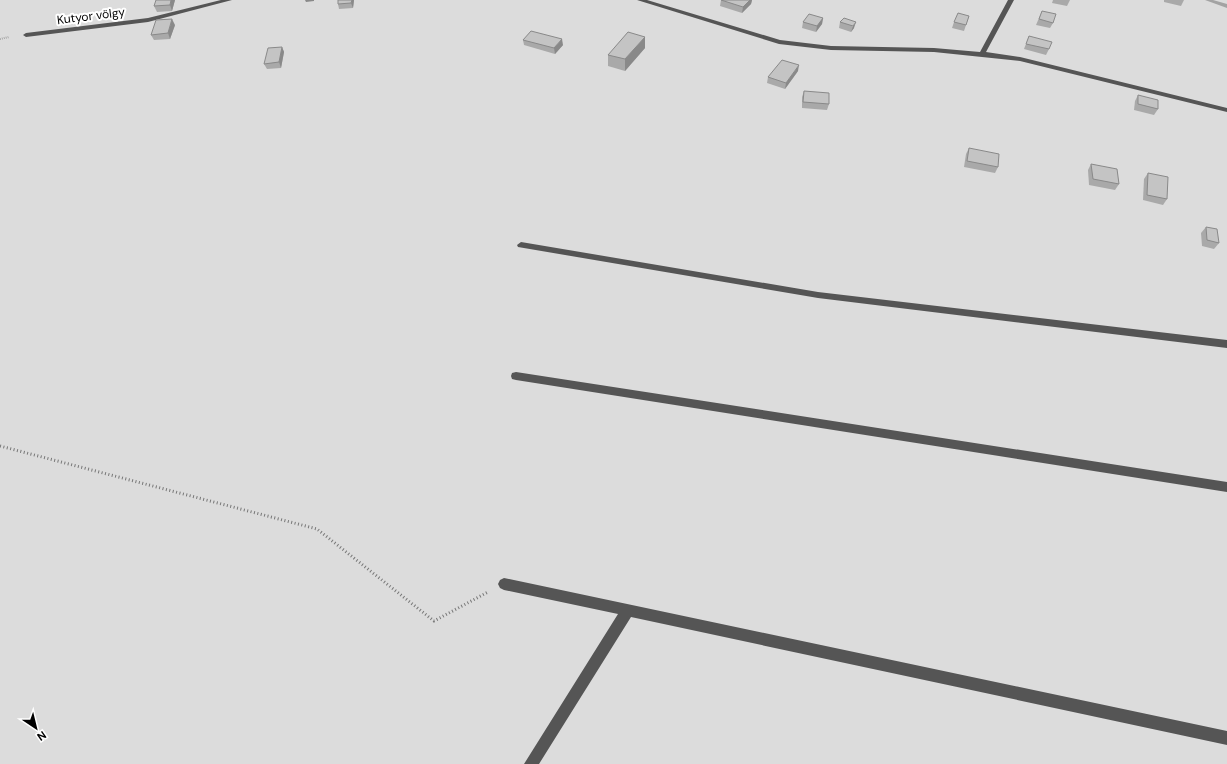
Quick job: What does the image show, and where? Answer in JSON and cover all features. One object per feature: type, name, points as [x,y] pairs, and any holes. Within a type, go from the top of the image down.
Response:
[{"type":"street","name":"Kutyor völgy","points":[[26,35],[148,20],[229,0]]},
{"type":"street","points":[[640,0],[668,5],[779,42],[831,48],[934,50],[1020,59],[1227,110]]},
{"type":"street","points":[[982,54],[1011,0]]},
{"type":"street","points":[[521,245],[818,295],[1227,344]]},
{"type":"street","points":[[516,376],[1227,487]]},
{"type":"street","points":[[504,584],[1227,738]]},
{"type":"street","points":[[531,764],[628,610]]},
{"type":"path","points":[[0,446],[317,529],[434,622],[504,584]]},
{"type":"shaded area","points":[[0,0],[1227,0],[1227,764],[0,764]]},
{"type":"building","points":[[156,0],[171,0],[170,5],[154,6]]},
{"type":"building","points":[[338,0],[352,0],[351,3],[338,4]]},
{"type":"building","points":[[721,0],[750,0],[743,7]]},
{"type":"building","points":[[1042,11],[1056,14],[1053,23],[1039,19]]},
{"type":"building","points":[[958,13],[969,16],[966,25],[954,22]]},
{"type":"building","points":[[809,14],[823,18],[817,26],[803,22]]},
{"type":"building","points":[[844,18],[856,22],[853,26],[840,22]]},
{"type":"building","points":[[172,19],[168,33],[151,35],[156,20]]},
{"type":"building","points":[[531,31],[562,39],[554,48],[523,40]]},
{"type":"building","points":[[628,32],[645,37],[625,59],[608,55]]},
{"type":"building","points":[[1029,36],[1052,42],[1049,49],[1026,44]]},
{"type":"building","points":[[282,47],[279,62],[264,64],[268,48]]},
{"type":"building","points":[[782,60],[799,65],[786,83],[768,77]]},
{"type":"building","points":[[804,91],[829,93],[829,104],[803,102]]},
{"type":"building","points":[[1138,95],[1158,100],[1158,109],[1138,104]]},
{"type":"building","points":[[969,148],[999,154],[998,167],[967,161]]},
{"type":"building","points":[[1091,164],[1117,169],[1119,184],[1093,179]]},
{"type":"building","points":[[1148,173],[1168,177],[1167,199],[1147,195]]},
{"type":"building","points":[[1206,227],[1217,229],[1219,243],[1207,240]]},
{"type":"waterway","points":[[1208,0],[1227,6]]}]
